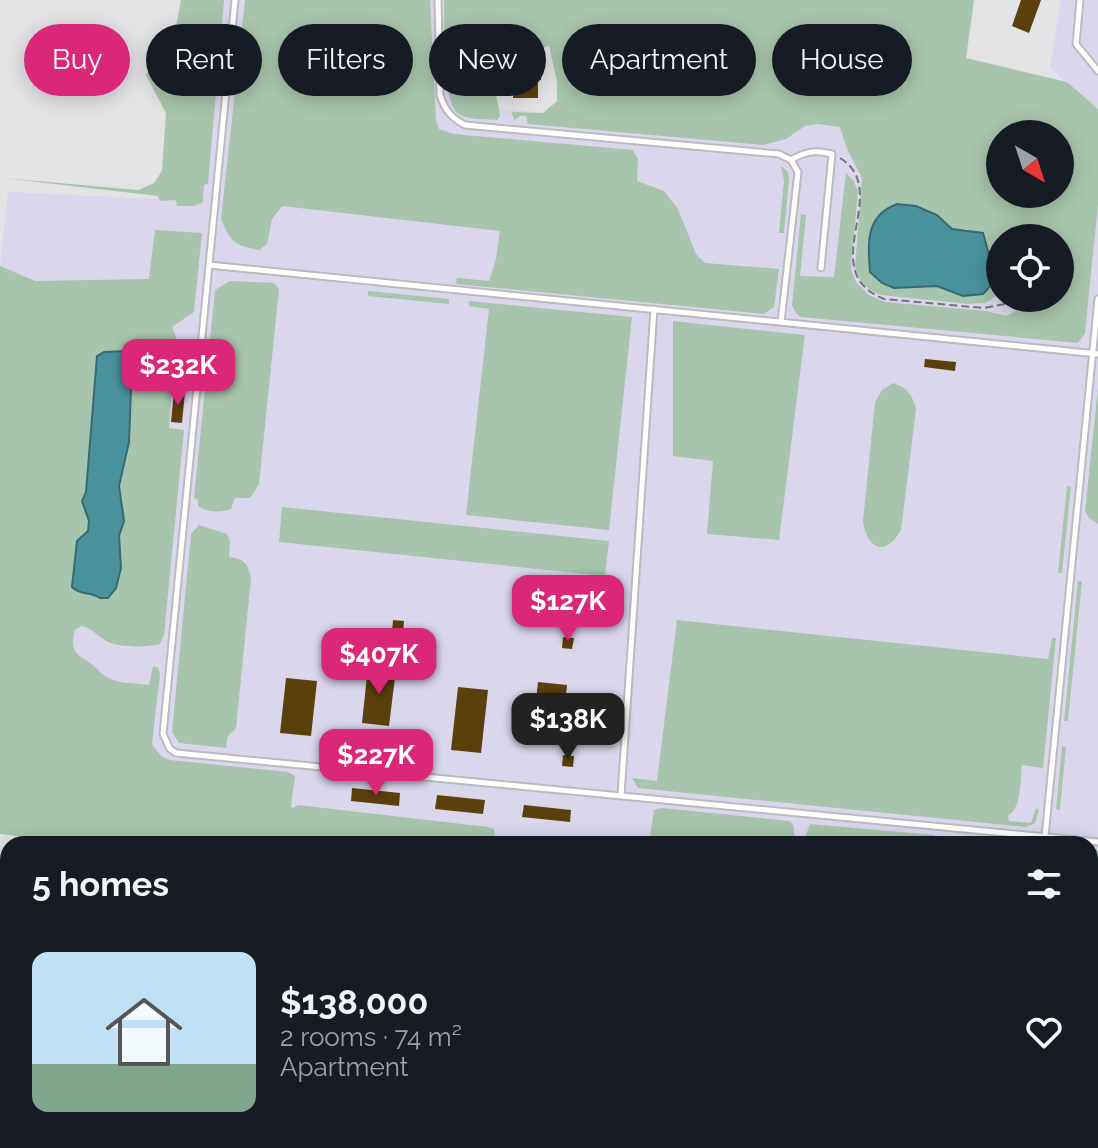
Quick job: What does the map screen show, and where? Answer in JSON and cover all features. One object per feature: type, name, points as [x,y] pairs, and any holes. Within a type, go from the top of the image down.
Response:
[{"type":"lane","points":[[235,0],[163,734],[170,749],[176,753],[1035,836]]},
{"type":"lane","points":[[438,0],[440,95],[445,110],[454,120],[465,125],[779,154],[791,160],[798,172],[781,322]]},
{"type":"lane","points":[[1080,0],[1076,44],[1098,71]]},
{"type":"lane","points":[[791,160],[816,150],[832,154],[821,268]]},
{"type":"lane","points":[[209,265],[1095,353]]},
{"type":"lane","points":[[1045,836],[1098,299]]},
{"type":"lane","points":[[621,796],[654,309]]},
{"type":"path","points":[[832,154],[846,163],[856,177],[860,192],[852,268],[858,282],[869,293],[884,299],[986,308]]},
{"type":"shaded area","points":[[190,0],[456,0],[457,24],[429,24],[429,96],[462,96],[462,104],[786,139],[805,126],[817,124],[852,129],[986,247],[986,312],[1074,310],[1087,313],[1098,205],[1098,836],[484,836],[0,787],[0,265],[8,192],[158,199],[169,173],[178,96],[262,96],[262,24],[187,24]]},
{"type":"shaded area","points":[[1061,0],[1098,0],[1098,109],[1050,68]]},
{"type":"green space","points":[[181,0],[224,0],[222,24],[177,24]]},
{"type":"green space","points":[[245,0],[430,0],[429,96],[435,96],[439,129],[454,134],[633,150],[638,159],[637,181],[664,191],[678,209],[696,254],[705,263],[779,269],[774,307],[764,314],[456,284],[457,278],[489,281],[500,231],[282,206],[272,219],[267,244],[259,250],[239,244],[231,238],[221,219],[234,96],[262,96],[262,24],[242,24]]},
{"type":"green space","points":[[444,0],[974,0],[966,58],[1067,82],[1098,109],[1098,205],[1085,333],[1078,343],[801,317],[792,305],[801,214],[806,215],[800,276],[834,277],[846,173],[858,191],[851,269],[856,282],[869,295],[885,302],[986,311],[1006,316],[1013,312],[1074,312],[1074,224],[986,224],[986,262],[967,229],[952,229],[937,215],[937,286],[963,296],[983,294],[986,291],[986,303],[881,295],[864,285],[855,267],[862,178],[840,127],[805,126],[786,139],[763,145],[528,124],[526,116],[514,121],[512,112],[543,113],[557,101],[557,82],[549,46],[546,47],[546,24],[444,24]]},
{"type":"green space","points":[[157,96],[216,96],[208,184],[204,185],[203,202],[194,206],[177,206],[176,200],[160,201],[158,196],[3,178],[138,190],[154,183],[162,171],[166,113]]},
{"type":"green space","points":[[449,96],[496,96],[500,116],[497,120],[473,119],[460,115]]},
{"type":"green space","points":[[781,166],[788,172],[789,179],[784,233],[779,233],[784,181]]},
{"type":"green space","points":[[155,230],[202,233],[194,312],[172,327],[176,337],[169,428],[184,430],[164,635],[160,644],[127,646],[108,642],[81,626],[75,630],[74,649],[103,674],[119,682],[149,685],[153,666],[158,668],[160,674],[152,744],[161,756],[170,760],[288,772],[295,776],[293,808],[298,805],[488,827],[494,829],[495,836],[0,834],[0,266],[35,281],[149,279]]},
{"type":"green space","points":[[230,281],[274,283],[279,289],[259,484],[250,498],[235,498],[231,509],[214,511],[198,506],[198,500],[194,498],[215,290]]},
{"type":"green space","points":[[368,291],[449,299],[449,304],[368,296]]},
{"type":"green space","points":[[469,301],[632,317],[609,530],[466,515],[489,309],[469,306]]},
{"type":"green space","points":[[673,321],[805,335],[779,540],[707,534],[713,461],[673,456]]},
{"type":"green space","points":[[893,383],[908,392],[916,409],[901,530],[889,544],[878,547],[869,539],[863,522],[875,402],[882,390]]},
{"type":"green space","points":[[1098,388],[1098,524],[1085,511]]},
{"type":"green space","points":[[1067,486],[1071,487],[1062,573],[1058,573]]},
{"type":"green space","points":[[282,507],[609,541],[605,576],[279,542]]},
{"type":"green space","points":[[199,525],[227,534],[229,557],[244,563],[251,578],[236,728],[228,736],[226,748],[179,743],[172,732],[191,534]]},
{"type":"green space","points":[[1078,581],[1082,581],[1068,721],[1064,721]]},
{"type":"green space","points":[[677,620],[1048,659],[1052,638],[1056,638],[1043,768],[1022,765],[1018,800],[1008,816],[1009,821],[1031,823],[1036,808],[1039,810],[1035,823],[1026,827],[638,788],[632,778],[657,781]]},
{"type":"green space","points":[[1062,746],[1066,747],[1060,810],[1056,809]]},
{"type":"green space","points":[[662,808],[790,821],[794,826],[794,835],[798,836],[650,836],[654,810]]},
{"type":"green space","points":[[810,824],[935,836],[806,836]]},
{"type":"water","points":[[897,204],[916,206],[937,215],[952,229],[983,233],[986,244],[986,291],[983,294],[963,296],[937,286],[894,288],[882,283],[870,272],[869,241],[874,223],[887,209]]},
{"type":"water","points":[[127,351],[132,364],[129,442],[119,486],[124,521],[119,536],[121,568],[116,588],[108,598],[100,598],[72,587],[77,541],[88,531],[89,521],[82,501],[86,492],[97,356],[104,352]]},
{"type":"building","points":[[1021,0],[1041,0],[1029,33],[1012,26]]},
{"type":"building","points":[[513,96],[538,96],[538,98]]},
{"type":"building","points":[[925,359],[956,362],[955,371],[924,367]]},
{"type":"building","points":[[174,391],[185,392],[182,423],[171,422]]},
{"type":"building","points":[[393,620],[404,621],[403,633],[392,632]]},
{"type":"building","points":[[563,637],[574,638],[572,649],[562,648]]},
{"type":"building","points":[[368,666],[396,669],[389,726],[362,723]]},
{"type":"building","points":[[286,678],[317,681],[311,736],[280,733]]},
{"type":"building","points":[[538,682],[567,685],[562,733],[533,730]]},
{"type":"building","points":[[458,687],[488,690],[481,753],[451,750]]},
{"type":"building","points":[[563,755],[574,756],[573,767],[562,766]]},
{"type":"building","points":[[352,788],[400,793],[399,806],[351,801]]},
{"type":"building","points":[[437,795],[485,800],[483,814],[435,809]]},
{"type":"building","points":[[524,805],[571,810],[570,822],[522,817]]}]
